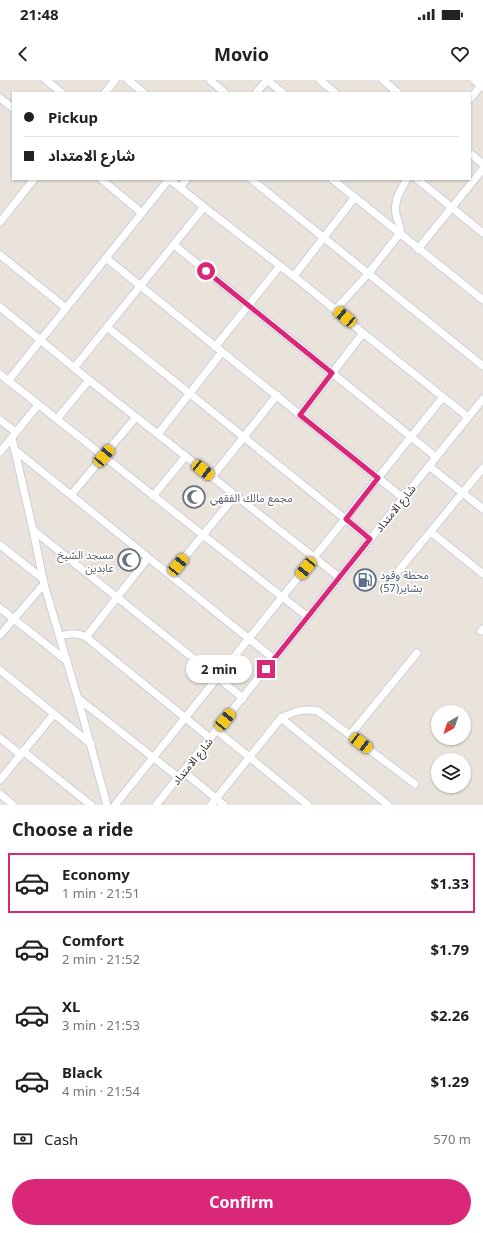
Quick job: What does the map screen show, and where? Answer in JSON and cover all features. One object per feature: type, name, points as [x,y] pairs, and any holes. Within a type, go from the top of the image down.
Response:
[{"type":"street","points":[[46,80],[61,92]]},
{"type":"street","points":[[105,92],[115,80]]},
{"type":"street","points":[[128,80],[143,92]]},
{"type":"street","points":[[210,80],[224,92]]},
{"type":"street","points":[[257,92],[267,80],[282,92]]},
{"type":"street","points":[[320,80],[334,92]]},
{"type":"street","points":[[383,80],[397,92]]},
{"type":"street","points":[[471,98],[482,85],[474,80]]},
{"type":"street","points":[[0,98],[12,107]]},
{"type":"street","points":[[471,154],[483,164]]},
{"type":"street","points":[[418,249],[483,169]]},
{"type":"street","points":[[0,222],[33,180]]},
{"type":"street","points":[[102,180],[142,213]]},
{"type":"street","points":[[8,380],[168,180]]},
{"type":"street","points":[[170,180],[204,208],[294,276],[468,417]]},
{"type":"street","points":[[180,187],[185,180]]},
{"type":"street","points":[[251,180],[483,366]]},
{"type":"street","points":[[334,180],[483,300]]},
{"type":"street","points":[[336,310],[368,274],[400,234],[401,229],[396,217],[395,209],[396,200],[399,192],[407,180]]},
{"type":"street","points":[[418,180],[483,233]]},
{"type":"street","points":[[294,276],[355,197]]},
{"type":"street","points":[[74,368],[204,208]]},
{"type":"street","points":[[174,245],[436,457]]},
{"type":"street","points":[[0,255],[66,308]]},
{"type":"street","points":[[106,258],[403,498]]},
{"type":"street","points":[[215,347],[280,266]]},
{"type":"street","points":[[0,307],[234,496],[339,577]]},
{"type":"street","points":[[107,327],[370,539]]},
{"type":"street","points":[[300,415],[363,333]]},
{"type":"street","points":[[158,434],[222,352]]},
{"type":"street","points":[[0,374],[308,617]]},
{"type":"street","points":[[57,419],[89,380]]},
{"type":"street","points":[[212,477],[277,395]]},
{"type":"street","points":[[115,805],[443,397]]},
{"type":"street","name":"شارع الامتداد","points":[[156,805],[483,399]]},
{"type":"street","points":[[0,452],[38,405]]},
{"type":"street","points":[[71,495],[136,417]]},
{"type":"street","points":[[0,420],[14,435],[15,450],[43,581],[91,744],[107,805]]},
{"type":"street","points":[[15,450],[274,659]]},
{"type":"street","points":[[153,496],[186,456]]},
{"type":"street","points":[[429,466],[483,509]]},
{"type":"street","points":[[399,570],[483,468]]},
{"type":"street","points":[[170,575],[234,496]]},
{"type":"street","points":[[33,530],[243,698]]},
{"type":"street","points":[[431,532],[483,574]]},
{"type":"street","points":[[0,545],[43,581]]},
{"type":"street","points":[[86,637],[148,558]]},
{"type":"street","points":[[0,635],[43,581]]},
{"type":"street","points":[[0,608],[67,661]]},
{"type":"street","points":[[59,636],[80,633],[86,637],[210,738]]},
{"type":"street","points":[[350,735],[417,653]]},
{"type":"street","points":[[0,670],[91,744]]},
{"type":"street","points":[[78,699],[178,777]]},
{"type":"street","points":[[210,805],[282,718],[294,711],[307,709],[318,711],[415,784]]},
{"type":"street","points":[[0,780],[54,714]]},
{"type":"street","points":[[282,718],[388,805]]},
{"type":"street","points":[[216,730],[308,805]]},
{"type":"street","points":[[0,738],[91,805]]},
{"type":"street","points":[[183,771],[224,805]]},
{"type":"street","points":[[0,794],[13,805]]},
{"type":"place","name":"مجمع مالك الفقهي","points":[[194,497]]},
{"type":"place","name":"مسجد الشيخ عابدين","points":[[129,560]]},
{"type":"place","name":"محطة وقود بشاير(57)","points":[[365,580]]},
{"type":"route","points":[[206,271],[332,373],[300,415],[378,478],[346,519],[370,539],[266,669]]}]
